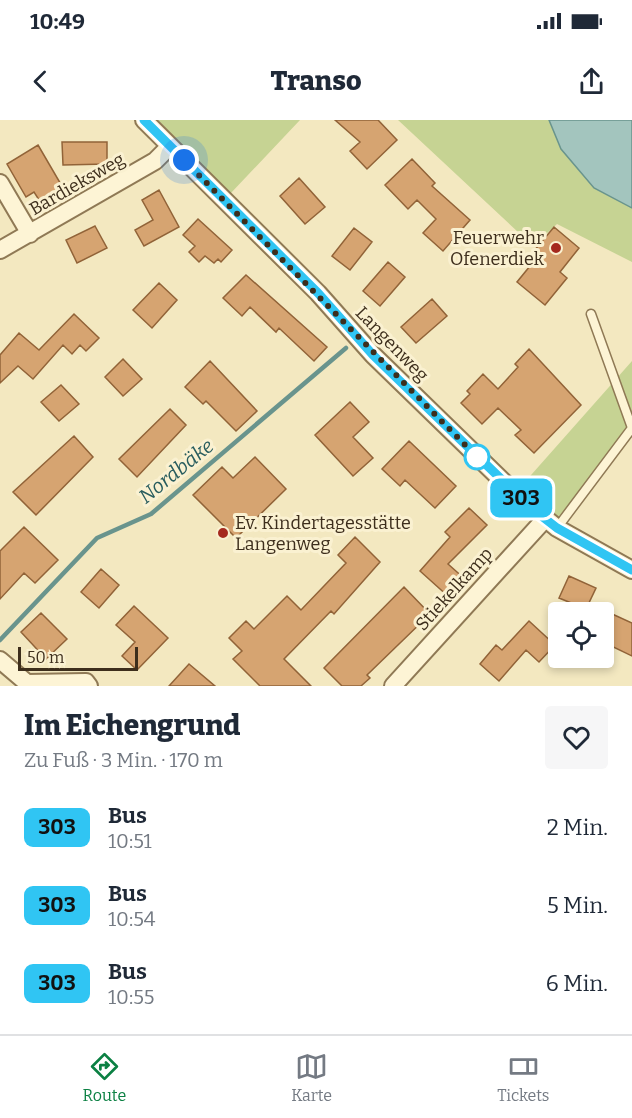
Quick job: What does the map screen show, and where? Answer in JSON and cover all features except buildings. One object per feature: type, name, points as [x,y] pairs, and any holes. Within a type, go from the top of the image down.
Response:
[{"type":"street","name":"Langenweg","points":[[144,120],[318,293],[381,363],[472,453],[551,524],[632,570]]},
{"type":"street","name":"Bardieksweg","points":[[0,250],[155,161],[170,146]]},
{"type":"street","points":[[0,183],[30,234]]},
{"type":"street","name":"Stiekelkamp","points":[[393,686],[551,524]]},
{"type":"street","points":[[0,660],[27,683],[86,682],[89,686]]},
{"type":"lane","points":[[551,524],[632,428],[591,314]]},
{"type":"green space","points":[[158,120],[300,120],[230,194]]},
{"type":"green space","points":[[398,120],[549,120],[561,149],[594,188],[632,208],[632,262],[557,224],[533,246]]},
{"type":"green space","points":[[632,361],[632,436],[552,524],[516,492]]},
{"type":"water","points":[[549,120],[632,120],[632,208],[594,188],[561,149]]},
{"type":"waterway","name":"Nordbäke","points":[[0,640],[97,538],[151,514],[346,348]]},
{"type":"bus line","name":"303","points":[[144,120],[318,293],[373,355],[530,507],[557,528],[632,570]]},
{"type":"place","name":"Feuerwehr Ofenerdiek","points":[[556,248]]},
{"type":"place","name":"Ev. Kindertagesstätte Langenweg","points":[[223,533]]},
{"type":"route","points":[[184,160],[318,293],[373,355],[477,457]]}]
